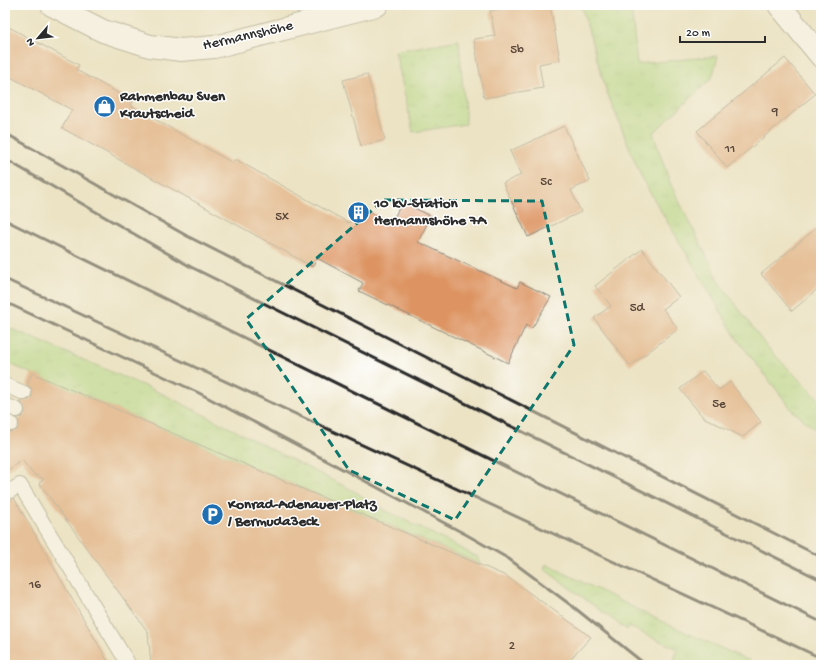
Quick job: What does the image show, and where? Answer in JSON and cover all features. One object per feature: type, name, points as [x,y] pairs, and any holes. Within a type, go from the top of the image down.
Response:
[{"type":"street","name":"Hermannshöhe","points":[[52,5],[103,31],[150,46],[181,50],[214,47],[377,5]]},
{"type":"street","points":[[779,5],[821,56]]},
{"type":"lane","points":[[5,385],[24,393]]},
{"type":"lane","points":[[5,494],[20,485],[129,665]]},
{"type":"highlighted area","points":[[384,200],[542,201],[574,345],[455,520],[349,470],[246,319]]},
{"type":"green space","points":[[581,5],[631,5],[637,64],[718,56],[712,78],[653,133],[670,183],[719,281],[766,346],[821,401],[821,434],[793,411],[737,339],[642,179],[606,90]]},
{"type":"green space","points":[[459,40],[466,124],[413,132],[395,51]]},
{"type":"green space","points":[[5,326],[163,394],[358,493],[369,502],[478,557],[480,564],[5,362]]},
{"type":"green space","points":[[546,564],[663,622],[759,665],[677,665],[673,663],[678,649],[629,627],[627,630],[544,569]]},
{"type":"building","points":[[525,5],[550,5],[560,60],[539,64],[543,88],[484,98],[474,39],[495,36],[490,11]]},
{"type":"building","points":[[5,25],[79,65],[76,70],[133,101],[131,106],[233,163],[235,159],[349,223],[359,205],[391,224],[402,202],[431,216],[418,242],[517,288],[520,282],[551,297],[532,328],[526,325],[508,363],[359,291],[363,283],[317,258],[313,267],[62,128],[72,110],[5,74]]},
{"type":"building","points":[[785,58],[815,94],[727,168],[697,131]]},
{"type":"building","points":[[367,74],[385,140],[361,146],[343,80]]},
{"type":"building","points":[[564,126],[590,181],[571,190],[581,212],[528,237],[503,183],[521,175],[510,151]]},
{"type":"building","points":[[821,224],[821,286],[792,311],[761,274]]},
{"type":"building","points":[[642,249],[679,297],[663,309],[678,329],[630,366],[594,318],[611,306],[595,286]]},
{"type":"building","points":[[703,371],[719,390],[730,382],[761,422],[743,437],[703,417],[680,389]]},
{"type":"building","name":"Konrad-Adenauer-Platz / Bermuda3eck","points":[[32,373],[506,576],[591,637],[565,665],[151,665],[148,632],[39,483],[44,479],[33,474],[22,460],[5,472],[5,439],[8,432],[17,430],[19,423],[17,418],[22,417],[25,413],[25,409],[21,401],[29,400],[32,396],[31,388],[27,385]]},
{"type":"building","points":[[14,498],[110,665],[5,665],[5,502]]},
{"type":"railway","points":[[5,133],[187,236],[821,557]]},
{"type":"railway","points":[[5,159],[191,267],[821,580]]},
{"type":"railway","points":[[5,220],[821,622]]},
{"type":"railway","points":[[5,279],[821,658]]},
{"type":"railway","points":[[5,302],[199,393],[467,535],[509,559],[576,609],[646,665]]},
{"type":"place","name":"Rahmenbau Sven Krautscheid","points":[[105,106]]},
{"type":"place","name":"10 kV-Station Hermannshöhe 7A","points":[[359,213]]},
{"type":"place","name":"Konrad-Adenauer-Platz / Bermuda3eck","points":[[212,514]]}]
